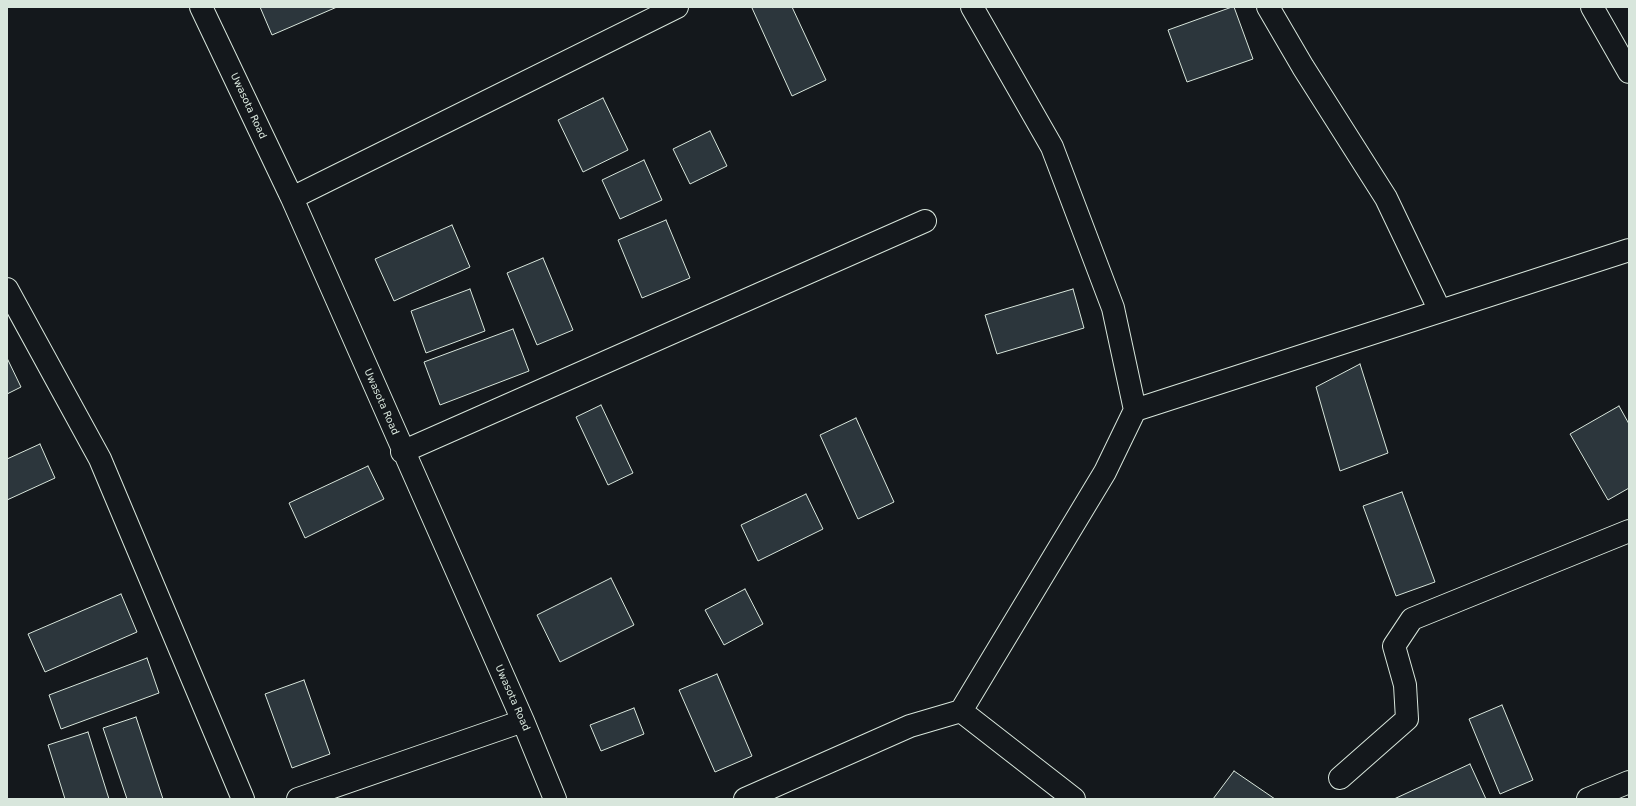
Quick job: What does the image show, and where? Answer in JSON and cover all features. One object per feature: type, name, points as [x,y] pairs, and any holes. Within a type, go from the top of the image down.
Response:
[{"type":"street","name":"Uwasota Road","points":[[201,7],[292,198],[402,452],[523,721],[555,799]]},
{"type":"street","points":[[292,198],[677,7]]},
{"type":"street","points":[[745,799],[910,726],[961,710],[1106,472],[1135,410],[1113,308],[1052,147],[972,7]]},
{"type":"street","points":[[1268,7],[1303,67],[1386,198],[1440,311]]},
{"type":"street","points":[[1592,7],[1629,72]]},
{"type":"street","points":[[402,452],[925,221]]},
{"type":"street","points":[[1135,410],[1629,250]]},
{"type":"street","points":[[7,289],[100,460],[243,799]]},
{"type":"street","points":[[1340,778],[1407,719],[1405,684],[1394,646],[1412,619],[1629,531]]},
{"type":"street","points":[[961,710],[1074,799]]},
{"type":"street","points":[[298,799],[523,721]]},
{"type":"street","points":[[1588,799],[1629,782]]},
{"type":"building","points":[[260,7],[337,7],[272,35]]},
{"type":"building","points":[[792,7],[826,80],[792,96],[752,8]]},
{"type":"building","points":[[1234,7],[1253,59],[1187,82],[1168,30]]},
{"type":"building","points":[[603,98],[628,150],[583,172],[558,120]]},
{"type":"building","points":[[710,131],[727,166],[690,184],[673,149]]},
{"type":"building","points":[[644,160],[662,200],[620,219],[602,180]]},
{"type":"building","points":[[666,220],[690,278],[642,298],[618,240]]},
{"type":"building","points":[[452,225],[470,267],[394,301],[375,259]]},
{"type":"building","points":[[543,258],[573,330],[537,345],[507,273]]},
{"type":"building","points":[[470,289],[485,331],[426,353],[411,311]]},
{"type":"building","points":[[1073,289],[1084,328],[997,354],[985,315]]},
{"type":"building","points":[[513,329],[529,371],[440,405],[424,362]]},
{"type":"building","points":[[7,358],[21,387],[7,394]]},
{"type":"building","points":[[1360,364],[1388,453],[1340,471],[1316,387]]},
{"type":"building","points":[[601,405],[633,473],[608,485],[576,417]]},
{"type":"building","points":[[1619,406],[1629,424],[1629,488],[1608,500],[1570,434]]},
{"type":"building","points":[[856,418],[894,502],[858,519],[820,435]]},
{"type":"building","points":[[40,444],[55,478],[7,500],[7,459]]},
{"type":"building","points":[[368,466],[384,499],[305,538],[289,503]]},
{"type":"building","points":[[1402,492],[1435,582],[1396,596],[1363,506]]},
{"type":"building","points":[[806,494],[823,529],[758,561],[741,525]]},
{"type":"building","points":[[611,578],[634,625],[560,662],[537,615]]},
{"type":"building","points":[[745,589],[763,624],[724,645],[705,610]]},
{"type":"building","points":[[121,594],[137,632],[45,672],[28,634]]},
{"type":"building","points":[[147,658],[159,693],[61,729],[49,695]]},
{"type":"building","points":[[717,674],[752,756],[715,772],[679,690]]},
{"type":"building","points":[[304,680],[330,754],[292,768],[265,694]]},
{"type":"building","points":[[1502,705],[1533,780],[1500,794],[1469,719]]},
{"type":"building","points":[[634,708],[644,734],[601,751],[590,725]]},
{"type":"building","points":[[136,717],[163,799],[127,799],[103,728]]},
{"type":"building","points":[[88,732],[109,799],[65,799],[48,745]]},
{"type":"building","points":[[1470,764],[1486,799],[1394,799]]},
{"type":"building","points":[[1234,771],[1275,799],[1213,799]]}]
